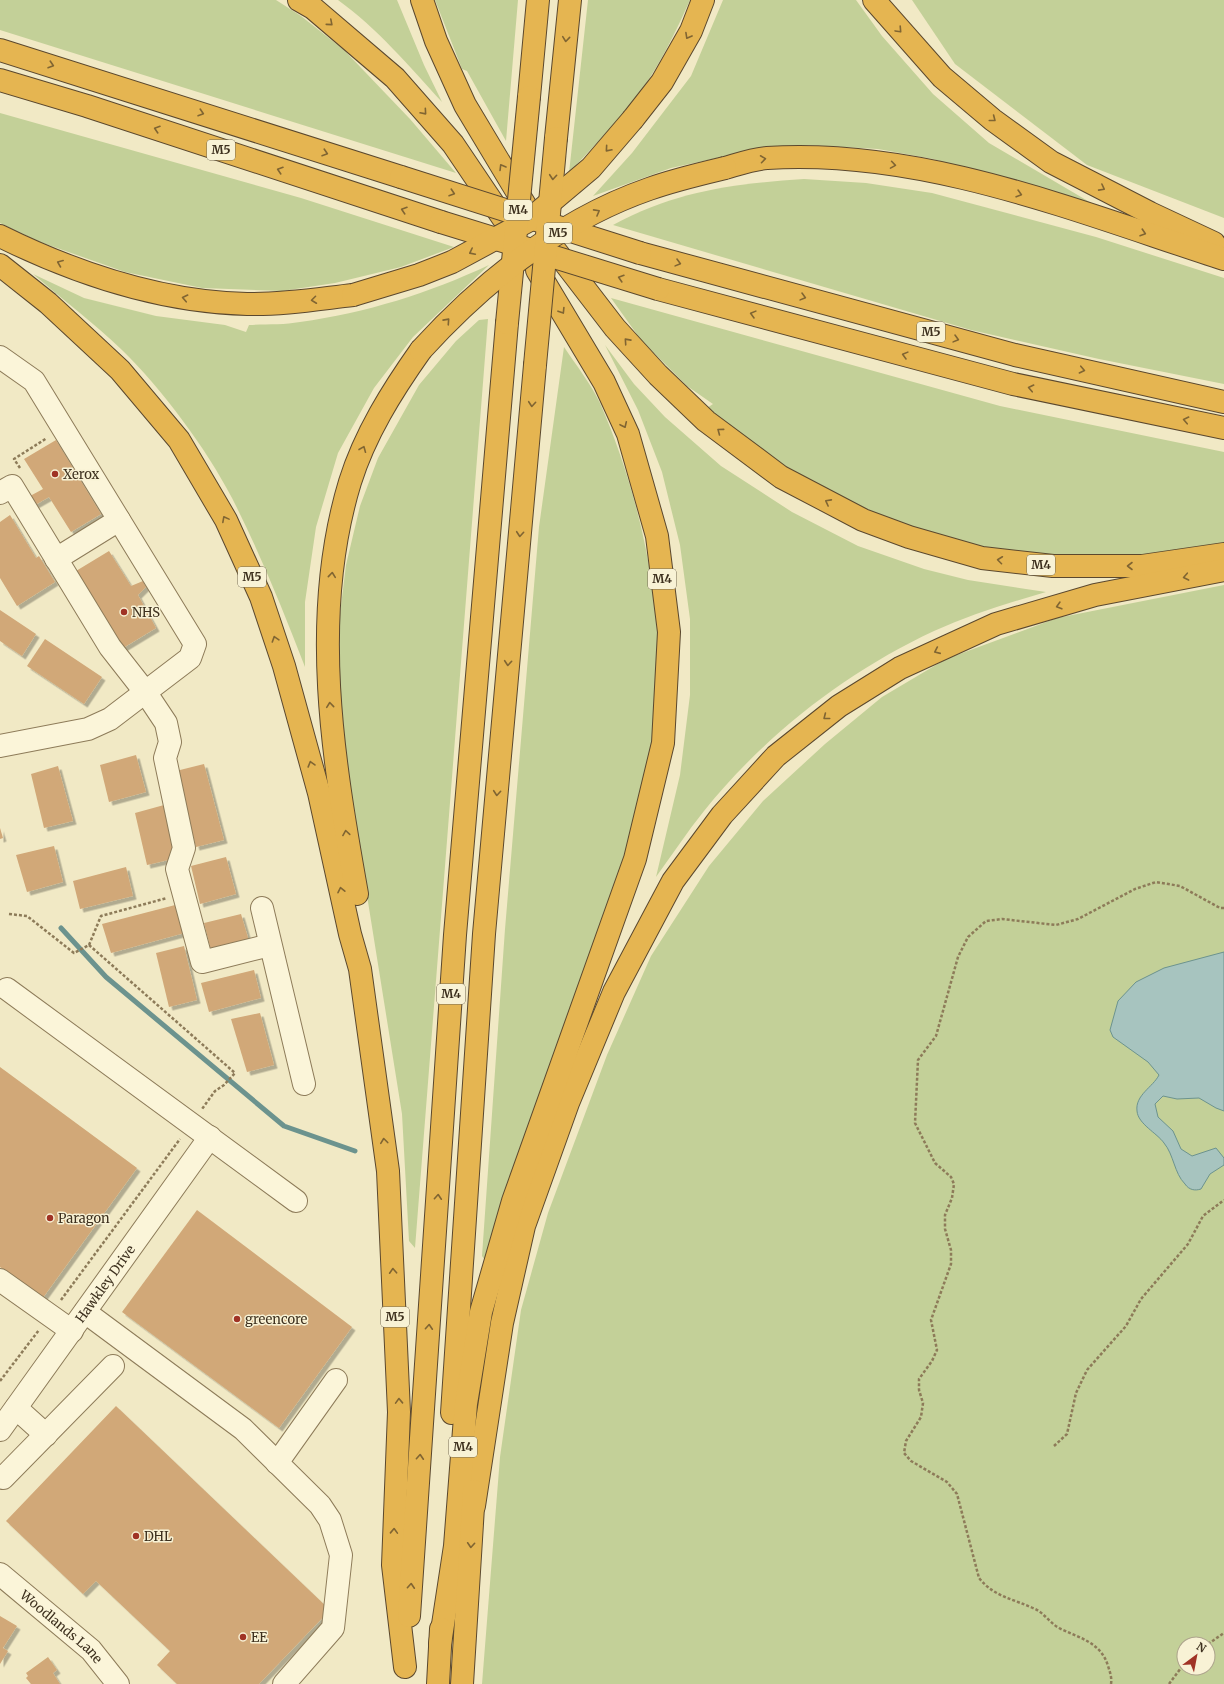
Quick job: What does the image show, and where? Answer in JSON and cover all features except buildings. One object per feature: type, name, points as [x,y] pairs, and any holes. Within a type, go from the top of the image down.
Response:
[{"type":"highway","name":"M4","points":[[299,0],[313,8],[395,78],[452,144],[517,238],[583,345],[607,389],[628,434],[657,536],[669,632],[663,743],[635,859],[513,1201],[481,1312],[466,1404],[455,1546],[440,1644]]},
{"type":"highway","name":"M4","points":[[422,0],[436,41],[465,106],[537,226],[615,328],[658,375],[706,421],[781,477],[863,520],[909,537],[982,558],[1053,566],[1142,566],[1224,554]]},
{"type":"highway","name":"M4","points":[[405,1676],[454,943],[507,323],[538,0]]},
{"type":"highway","name":"M4","points":[[438,1684],[456,1348],[484,934],[535,366],[570,0]]},
{"type":"highway","name":"M5","points":[[0,236],[38,255],[122,285],[194,300],[247,304],[296,302],[353,295],[419,275],[452,262],[528,222],[591,168],[662,82],[691,32],[703,0]]},
{"type":"highway","points":[[874,0],[942,76],[993,120],[1045,157],[1150,213],[1224,247]]},
{"type":"highway","name":"M5","points":[[0,46],[31,58],[640,253],[1015,355],[1224,402]]},
{"type":"highway","name":"M5","points":[[0,50],[31,58]]},
{"type":"highway","name":"M5","points":[[0,80],[86,106],[441,222],[658,289],[1013,384],[1224,428]]},
{"type":"highway","name":"M5","points":[[0,92],[86,106]]},
{"type":"highway","name":"M5","points":[[360,969],[363,931],[337,774],[329,698],[327,616],[336,538],[350,482],[374,424],[393,390],[421,350],[453,315],[469,301],[535,247],[609,205],[649,189],[765,158],[857,160],[911,168],[1001,188],[1224,259]]},
{"type":"highway","name":"M5","points":[[0,265],[48,303],[120,370],[179,440],[226,520],[261,596],[284,666],[319,793],[350,934],[360,969],[388,1171],[399,1412],[393,1565],[405,1676]]},
{"type":"highway","name":"M4","points":[[474,1506],[502,1323],[524,1226],[560,1125],[614,992],[673,881],[722,815],[776,756],[839,706],[900,668],[996,624],[1095,595],[1224,570]]},
{"type":"highway","name":"M4","points":[[462,1684],[474,1506],[478,1412],[499,1253]]},
{"type":"street","points":[[0,357],[34,381],[195,644],[190,658],[110,720],[88,729],[0,746]]},
{"type":"street","points":[[0,493],[12,486],[110,647],[146,693],[166,723],[170,742],[165,758],[184,848],[177,869],[202,962],[270,945]]},
{"type":"street","points":[[56,559],[119,520]]},
{"type":"street","points":[[262,908],[304,1084]]},
{"type":"street","points":[[7,989],[296,1201]]},
{"type":"street","name":"Hawkley Drive","points":[[0,1430],[210,1137]]},
{"type":"street","points":[[0,1280],[72,1331]]},
{"type":"street","points":[[86,1312],[243,1429],[320,1505],[330,1520],[341,1554],[333,1628],[330,1634],[284,1684]]},
{"type":"street","points":[[3,1478],[113,1366]]},
{"type":"street","points":[[277,1463],[336,1380]]},
{"type":"street","points":[[16,1408],[46,1435]]},
{"type":"street","name":"Woodlands Lane","points":[[0,1574],[91,1650],[118,1684]]},
{"type":"path","points":[[14,473],[20,469],[14,459],[63,428]]},
{"type":"path","points":[[1111,1684],[1112,1678],[1105,1656],[1093,1643],[1058,1627],[1036,1609],[1001,1596],[987,1587],[979,1578],[957,1494],[947,1482],[911,1461],[904,1453],[906,1441],[921,1417],[923,1403],[919,1390],[919,1379],[932,1361],[937,1350],[931,1320],[952,1264],[945,1229],[945,1215],[952,1198],[954,1184],[951,1177],[935,1164],[915,1124],[918,1060],[936,1036],[958,957],[968,938],[986,921],[1002,919],[1056,925],[1078,919],[1135,889],[1156,882],[1180,886],[1220,908],[1224,908]]},
{"type":"path","points":[[9,914],[27,916],[74,953],[89,945],[101,916],[184,894]]},
{"type":"path","points":[[0,1381],[50,1316],[215,1091],[224,1085],[235,1073],[89,945]]},
{"type":"path","points":[[1054,1446],[1067,1434],[1076,1393],[1087,1370],[1126,1326],[1141,1299],[1188,1244],[1203,1216],[1224,1200]]},
{"type":"path","points":[[1169,1684],[1176,1675]]},
{"type":"green space","points":[[0,0],[276,0],[301,16],[344,50],[410,119],[456,173],[0,30]]},
{"type":"green space","points":[[338,0],[397,0],[424,65],[442,102],[380,35]]},
{"type":"green space","points":[[435,0],[518,0],[506,141],[467,71],[462,69]]},
{"type":"green space","points":[[588,0],[690,0],[666,50],[640,92],[611,128],[569,173]]},
{"type":"green space","points":[[723,0],[856,0],[882,36],[933,94],[989,143],[1093,204],[933,159],[878,149],[809,145],[749,151],[671,168],[593,196],[632,153],[691,76]]},
{"type":"green space","points":[[912,0],[1224,0],[1224,218],[1087,165],[955,64]]},
{"type":"green space","points":[[0,113],[301,198],[454,247],[401,267],[335,283],[282,291],[202,288],[125,272],[40,242],[0,223]]},
{"type":"green space","points":[[804,179],[866,183],[932,193],[1096,237],[1224,278],[1224,384],[1099,359],[971,330],[613,225],[636,213],[659,204],[706,191],[753,184]]},
{"type":"green space","points":[[489,265],[413,337],[374,388],[338,453],[316,527],[305,602],[305,667],[271,582],[232,498],[196,439],[168,401],[122,350],[33,274],[84,298],[156,316],[225,325],[246,332],[249,325],[294,323],[325,318],[397,301]]},
{"type":"green space","points":[[611,298],[1000,406],[1224,452],[1224,549],[1187,554],[1130,558],[1057,558],[1003,550],[947,539],[920,531],[867,511],[841,499],[788,468],[760,449],[707,408],[713,404],[687,386],[641,340]]},
{"type":"green space","points":[[488,319],[415,1248],[409,1241],[402,1114],[344,752],[338,678],[338,630],[346,565],[360,506],[378,458],[419,385],[456,341],[479,320]]},
{"type":"green space","points":[[605,345],[634,384],[665,417],[721,466],[792,512],[858,546],[924,569],[968,580],[1046,592],[989,610],[934,631],[901,647],[839,686],[780,731],[728,783],[704,811],[656,877],[680,775],[690,695],[690,619],[680,545],[662,472],[638,410]]},
{"type":"green space","points":[[564,347],[588,382],[600,403],[615,439],[638,516],[654,596],[658,637],[659,677],[657,716],[650,764],[631,843],[487,1263],[482,1256],[505,929],[539,527]]},
{"type":"green space","points":[[1224,585],[1224,1684],[482,1684],[500,1457],[521,1310],[548,1213],[607,1055],[651,956],[709,866],[763,801],[825,744],[882,697],[946,659],[1057,618]]},
{"type":"water","points":[[1224,952],[1224,1111],[1199,1098],[1177,1099],[1163,1096],[1155,1104],[1158,1117],[1173,1131],[1181,1149],[1192,1156],[1216,1148],[1224,1158],[1224,1165],[1210,1174],[1201,1189],[1194,1190],[1188,1188],[1181,1180],[1170,1153],[1161,1139],[1144,1124],[1138,1116],[1137,1105],[1139,1100],[1159,1075],[1148,1062],[1113,1037],[1110,1030],[1118,1001],[1136,982],[1164,968]]},
{"type":"waterway","points":[[61,928],[106,977],[284,1126],[355,1151]]},
{"type":"place","name":"Xerox","points":[[55,474]]},
{"type":"place","name":"NHS","points":[[124,612]]},
{"type":"place","name":"Paragon","points":[[50,1218]]},
{"type":"place","name":"greencore","points":[[237,1319]]},
{"type":"place","name":"DHL","points":[[136,1536]]},
{"type":"place","name":"EE","points":[[243,1637]]}]
